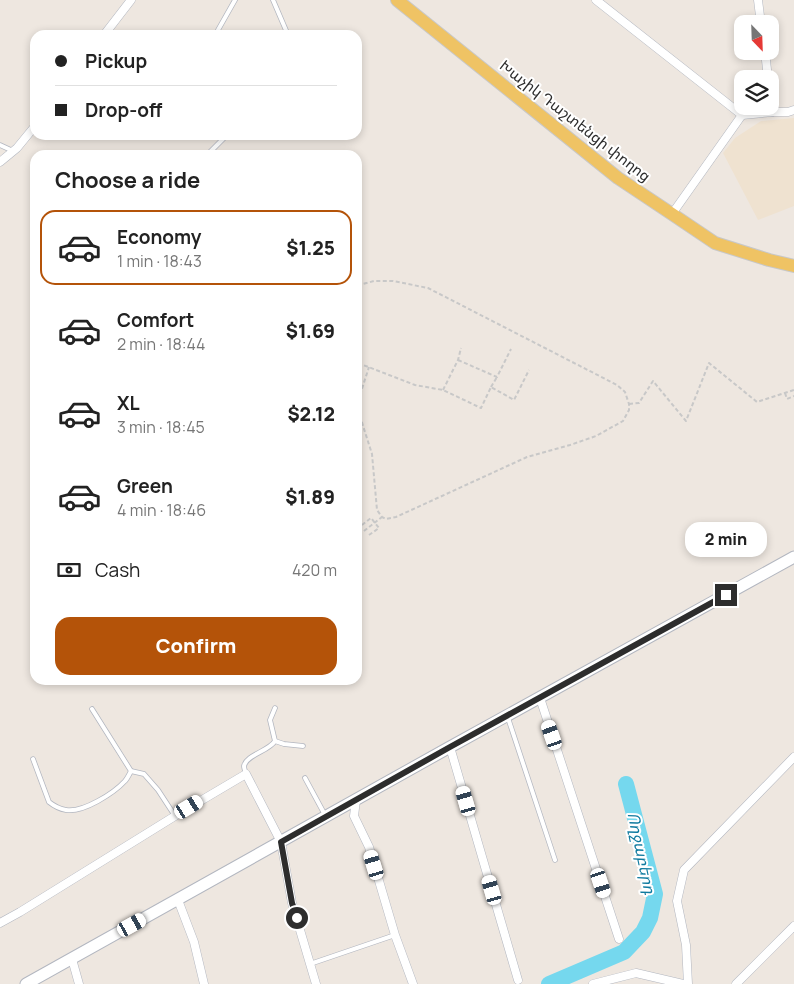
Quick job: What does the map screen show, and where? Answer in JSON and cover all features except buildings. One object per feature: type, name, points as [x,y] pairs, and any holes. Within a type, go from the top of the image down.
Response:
[{"type":"main road","name":"Խաչիկ Դաշտենցի փողոց","points":[[397,0],[618,178],[715,243],[794,266]]},
{"type":"main road","name":"Խաչիկ Դաշտենցի փողոց","points":[[742,251],[794,260]]},
{"type":"main road","points":[[26,984],[794,557]]},
{"type":"street","points":[[108,30],[131,0]]},
{"type":"street","points":[[596,0],[734,109]]},
{"type":"street","points":[[758,0],[760,15]]},
{"type":"street","points":[[779,112],[794,110]]},
{"type":"street","points":[[672,214],[742,115]]},
{"type":"street","points":[[0,162],[17,148],[30,132]]},
{"type":"street","points":[[540,698],[619,939]]},
{"type":"street","points":[[450,747],[518,980]]},
{"type":"street","points":[[688,984],[686,945],[677,901],[684,870],[794,758]]},
{"type":"street","points":[[0,923],[246,774],[281,842],[292,903],[316,984]]},
{"type":"street","points":[[356,800],[354,816],[369,847],[395,935],[412,984]]},
{"type":"street","points":[[178,900],[194,942],[204,984]]},
{"type":"street","points":[[736,984],[794,926]]},
{"type":"street","points":[[72,959],[79,984]]},
{"type":"street","points":[[593,984],[636,973],[683,984]]},
{"type":"lane","points":[[218,30],[235,0]]},
{"type":"lane","points":[[274,0],[286,30]]},
{"type":"lane","points":[[212,150],[222,140]]},
{"type":"lane","points":[[0,145],[13,151]]},
{"type":"lane","points":[[246,774],[244,766],[248,760],[272,746],[275,741],[270,720],[275,708]]},
{"type":"lane","points":[[92,709],[131,771],[144,774],[158,790],[175,816]]},
{"type":"lane","points":[[508,716],[555,860]]},
{"type":"lane","points":[[275,741],[303,746]]},
{"type":"lane","points":[[33,759],[49,802],[68,811],[82,808],[103,797],[126,780],[131,771]]},
{"type":"lane","points":[[305,778],[326,817]]},
{"type":"lane","points":[[310,964],[395,935]]},
{"type":"path","points":[[362,285],[374,282],[393,282],[428,288],[617,385],[625,392],[629,404],[622,420],[596,436],[527,457],[386,520],[377,510],[372,454],[362,423]]},
{"type":"path","points":[[443,390],[458,360],[461,348]]},
{"type":"path","points":[[362,364],[415,385],[443,390],[481,408],[511,349]]},
{"type":"path","points":[[458,360],[497,377]]},
{"type":"path","points":[[629,404],[639,403],[654,381],[686,421],[709,363],[758,402],[794,390]]},
{"type":"path","points":[[362,389],[369,367]]},
{"type":"path","points":[[492,387],[514,400],[529,370]]},
{"type":"path","points":[[784,393],[787,399],[794,396]]},
{"type":"path","points":[[364,531],[382,517]]},
{"type":"path","points":[[362,525],[371,518],[379,528],[369,535]]},
{"type":"shaded area","points":[[794,118],[794,206],[758,220],[723,153],[735,138],[761,121]]},
{"type":"waterway","name":"Ողջաբերդ","points":[[549,984],[624,952],[643,932],[650,918],[655,894],[626,784]]},
{"type":"route","points":[[297,918],[292,903],[281,842],[726,595]]}]
